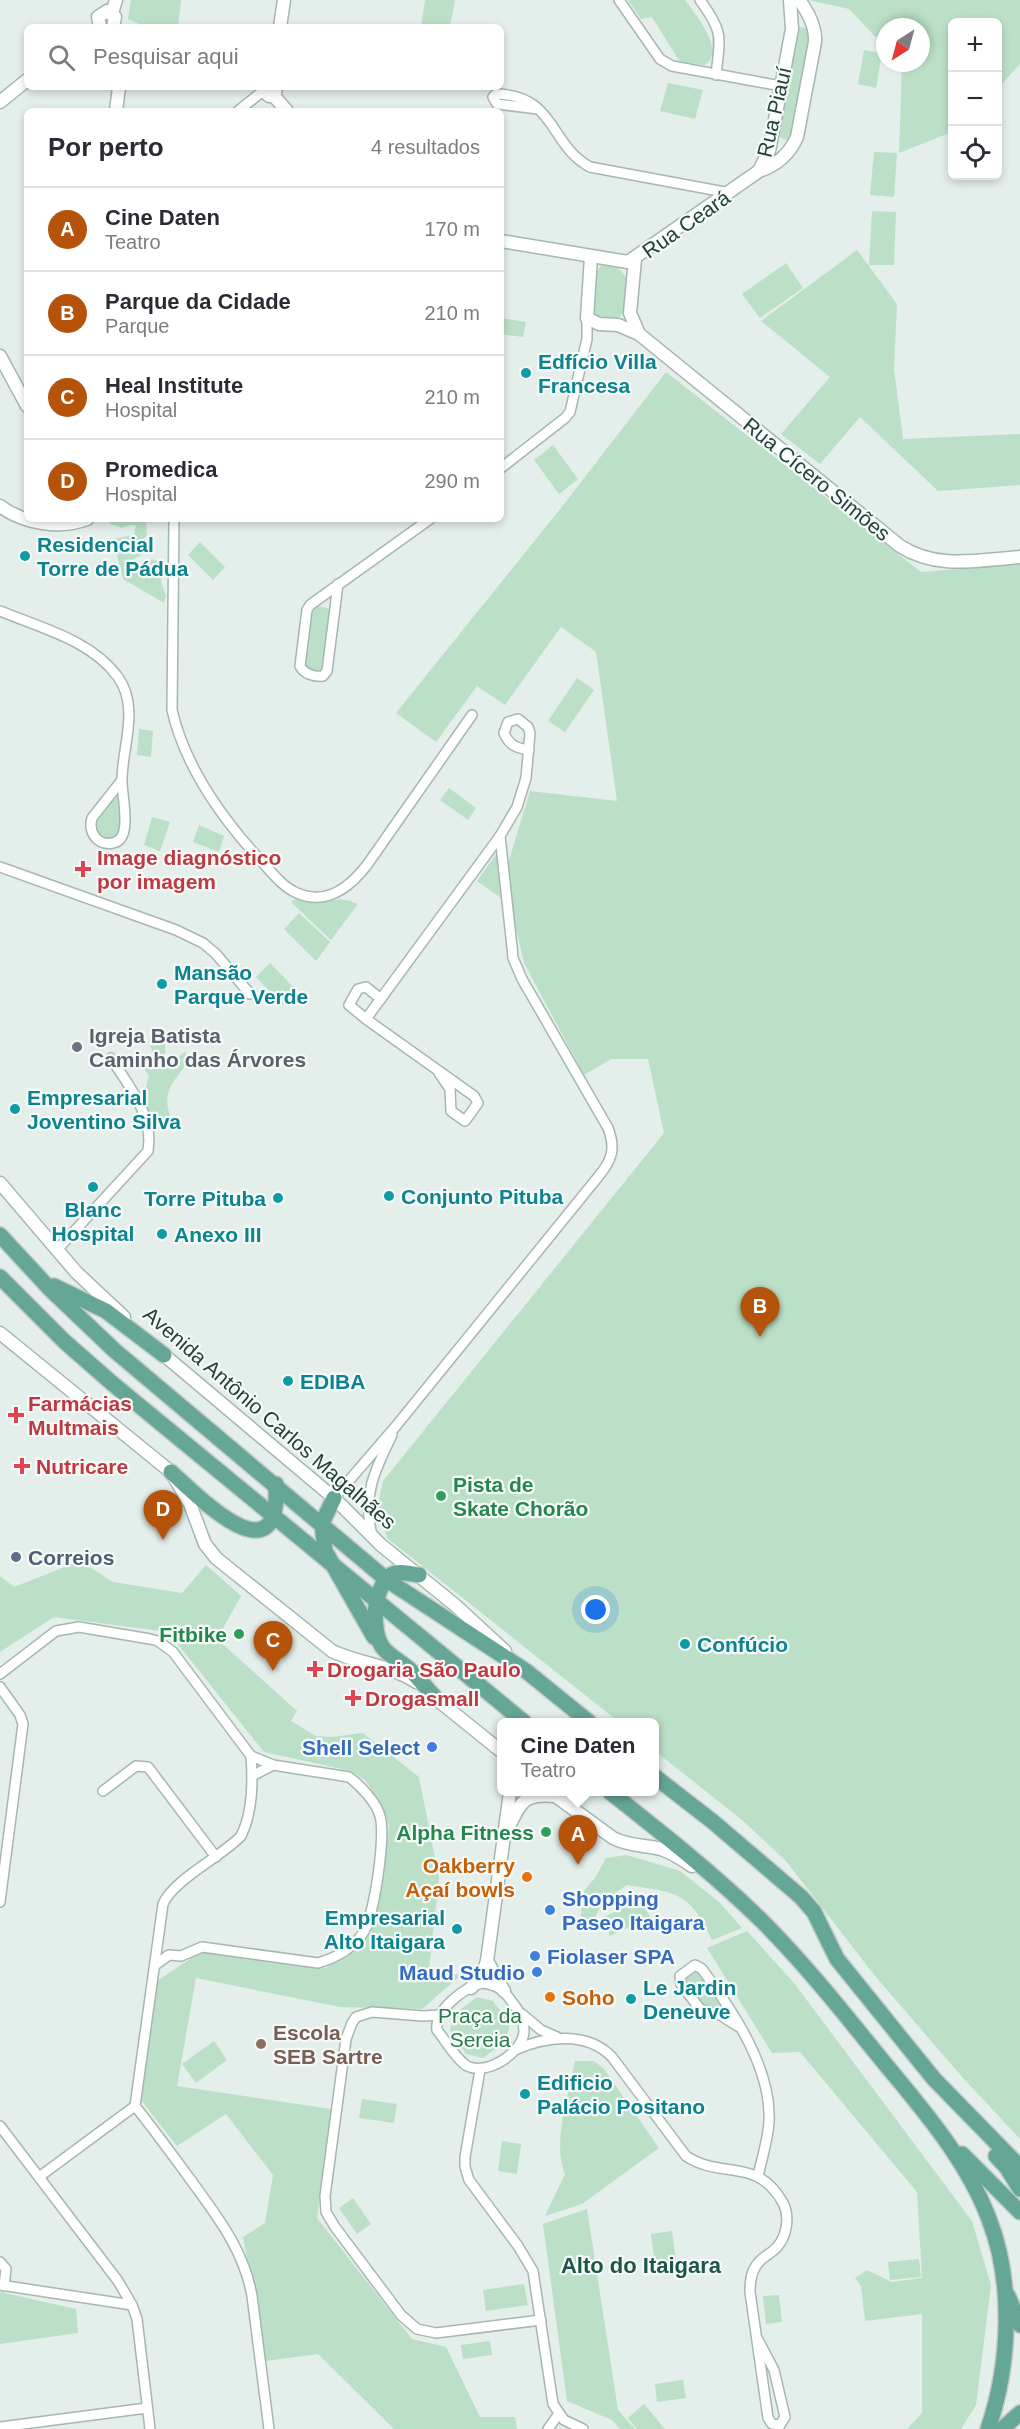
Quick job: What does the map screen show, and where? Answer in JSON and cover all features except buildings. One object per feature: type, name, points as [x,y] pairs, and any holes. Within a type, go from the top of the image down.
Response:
[{"type":"main road","name":"Avenida Antônio Carlos Magalhães","points":[[0,1235],[25,1264],[114,1350],[276,1484],[387,1580],[526,1671],[584,1718]]},
{"type":"main road","points":[[25,1264],[57,1288],[106,1311],[164,1355]]},
{"type":"main road","points":[[0,1277],[113,1384],[519,1718]]},
{"type":"main road","points":[[0,1285],[24,1301]]},
{"type":"main road","points":[[171,1472],[236,1526],[255,1530],[266,1525],[272,1517],[276,1503],[276,1484]]},
{"type":"main road","points":[[334,1498],[322,1523],[325,1551],[382,1648],[415,1674],[435,1697]]},
{"type":"main road","points":[[382,1648],[376,1628],[379,1593],[391,1575],[401,1572],[419,1575]]},
{"type":"main road","points":[[659,1780],[712,1821],[801,1897],[814,1912],[867,2012],[1007,2168],[1020,2189]]},
{"type":"main road","points":[[616,1796],[687,1852],[735,1895],[813,1976],[932,2121],[1020,2212]]},
{"type":"main road","points":[[837,1959],[934,2079],[1020,2167]]},
{"type":"main road","points":[[932,2121],[962,2165],[990,2220],[998,2251],[1004,2284],[1005,2337],[1003,2363],[988,2429]]},
{"type":"main road","points":[[1004,2284],[1020,2325]]},
{"type":"main road","points":[[1002,2429],[1020,2413]]},
{"type":"street","points":[[114,24],[116,22],[102,17],[116,0]]},
{"type":"street","points":[[280,24],[284,0]]},
{"type":"street","points":[[620,0],[660,59],[680,68],[781,86]]},
{"type":"street","points":[[700,0],[714,19],[720,37],[716,75]]},
{"type":"street","name":"Rua Piauí","points":[[759,171],[767,158],[772,138],[792,29],[789,0]]},
{"type":"street","points":[[799,0],[814,29]]},
{"type":"street","points":[[792,29],[805,24],[814,29]]},
{"type":"street","name":"Rua Piauí","points":[[759,171],[776,165],[794,145],[797,138],[815,42],[814,29]]},
{"type":"street","points":[[0,102],[24,82]]},
{"type":"street","points":[[116,108],[120,90]]},
{"type":"street","points":[[245,108],[271,96]]},
{"type":"street","points":[[538,109],[576,157],[590,167],[730,193]]},
{"type":"street","points":[[772,138],[782,146],[794,145]]},
{"type":"street","name":"Rua Ceará","points":[[504,242],[628,262],[759,171]]},
{"type":"street","points":[[504,466],[549,432],[570,412],[587,339],[591,257]]},
{"type":"street","name":"Rua Cícero Simões","points":[[635,259],[630,313],[639,334]]},
{"type":"street","points":[[618,325],[626,321],[630,313]]},
{"type":"street","name":"Rua Cícero Simões","points":[[587,318],[599,324],[618,325],[639,334],[912,554],[935,561],[1020,557]]},
{"type":"street","points":[[587,339],[599,324]]},
{"type":"street","points":[[0,356],[24,400]]},
{"type":"street","points":[[0,506],[24,518]]},
{"type":"street","points":[[174,522],[172,710],[176,729],[183,747],[222,812],[243,842],[284,885],[298,894],[313,897],[338,893],[348,887],[367,865],[472,715]]},
{"type":"street","points":[[338,584],[327,670],[323,676],[318,677],[306,673],[300,666],[307,610],[313,602],[338,584],[426,522]]},
{"type":"street","points":[[0,612],[93,651],[120,680],[126,698],[129,735],[122,780],[126,807],[124,831],[118,841],[113,843],[97,840],[91,834],[89,826],[92,818],[122,780]]},
{"type":"street","points":[[366,1020],[500,836],[522,792],[529,750]]},
{"type":"street","points":[[334,1498],[396,1426],[612,1157],[613,1148],[608,1128],[522,979],[513,958],[500,836]]},
{"type":"street","points":[[0,867],[176,930],[203,943],[216,954],[250,994]]},
{"type":"street","points":[[381,999],[362,987],[350,1001],[351,1008],[477,1100],[476,1107],[465,1121],[451,1111],[450,1089],[439,1073]]},
{"type":"street","points":[[57,1250],[148,1151],[150,1139],[143,1110],[111,1059]]},
{"type":"street","name":"Avenida Antônio Carlos Magalhães","points":[[0,1183],[76,1272],[164,1355],[334,1498],[372,1535],[455,1605],[526,1671]]},
{"type":"street","points":[[0,1333],[171,1472],[190,1504],[205,1544],[216,1558],[332,1651],[353,1660],[404,1674],[497,1749]]},
{"type":"street","points":[[372,1535],[367,1508],[368,1493],[396,1426]]},
{"type":"street","points":[[0,1674],[56,1631],[67,1628],[158,1641],[173,1652],[251,1756],[273,1765],[349,1777],[358,1784],[376,1806],[380,1815],[382,1841],[369,1924],[356,1941],[336,1956],[318,1962],[202,1947],[181,1956],[169,1955],[158,1944]]},
{"type":"street","points":[[0,1688],[20,1715],[23,1724],[0,1902]]},
{"type":"street","points":[[251,1756],[252,1776],[245,1828],[235,1843],[166,1898],[135,2106],[229,2233],[242,2257],[249,2275],[269,2429]]},
{"type":"street","points":[[103,1791],[130,1769],[141,1765],[148,1767],[216,1857]]},
{"type":"street","points":[[252,1776],[273,1765]]},
{"type":"street","points":[[510,1796],[487,1961],[479,1979],[446,2007],[440,2015],[437,2021],[438,2030],[461,2061],[480,2070],[492,2067],[515,2050],[548,2039],[559,2038],[589,2042],[606,2050],[686,2157],[701,2164],[758,2176],[770,2186],[782,2202],[787,2219],[777,2248],[758,2262],[751,2276],[750,2292],[768,2418],[772,2424],[780,2425],[784,2417],[774,2370],[757,2338]]},
{"type":"street","points":[[506,1832],[517,1809],[527,1799],[538,1796]]},
{"type":"street","points":[[556,1796],[621,1843],[661,1849],[680,1857],[735,1895]]},
{"type":"street","points":[[155,1965],[169,1955]]},
{"type":"street","points":[[487,1961],[504,1991],[522,2014],[541,2030],[559,2038]]},
{"type":"street","points":[[739,2027],[720,2015],[700,2009],[681,1984],[680,1976],[692,1967],[699,1966],[731,2009],[752,2048],[769,2109],[769,2124],[758,2176]]},
{"type":"street","points":[[471,1988],[482,1983],[496,1986],[504,1991]]},
{"type":"street","points":[[440,2015],[372,2012],[356,2017],[352,2023],[346,2039],[340,2080],[325,2196],[326,2212],[334,2227],[401,2315],[417,2329],[436,2333],[541,2320]]},
{"type":"street","points":[[515,2050],[524,2034],[522,2014]]},
{"type":"street","points":[[480,2070],[465,2167],[469,2180],[534,2271],[553,2404],[558,2415],[583,2429]]},
{"type":"street","points":[[39,2177],[135,2106]]},
{"type":"street","points":[[0,2126],[118,2281],[132,2305],[137,2319],[150,2429]]},
{"type":"street","points":[[0,2262],[6,2269],[2,2286],[132,2305]]},
{"type":"street","points":[[0,2427],[147,2408]]},
{"type":"street","points":[[548,2429],[558,2415]]},
{"type":"green space","points":[[131,0],[181,0],[178,24],[139,24],[128,19]]},
{"type":"green space","points":[[425,0],[455,0],[451,24],[421,24]]},
{"type":"green space","points":[[628,0],[685,0],[707,32],[711,42],[711,59],[705,65],[680,62],[652,17],[641,19]]},
{"type":"green space","points":[[808,0],[1020,0],[1020,64],[1002,84],[1002,18],[948,18],[948,134],[899,153],[902,72],[930,72],[930,18],[876,18],[876,38],[849,9]]},
{"type":"green space","points":[[800,27],[806,28],[811,33],[792,137],[788,141],[778,136],[796,33]]},
{"type":"green space","points":[[864,50],[876,52],[876,72],[879,72],[876,88],[858,84]]},
{"type":"green space","points":[[668,83],[703,90],[695,119],[660,111]]},
{"type":"green space","points":[[874,152],[897,153],[894,197],[870,195]]},
{"type":"green space","points":[[872,211],[896,212],[894,265],[869,265]]},
{"type":"green space","points":[[857,250],[897,304],[894,369],[903,439],[1020,434],[1020,485],[938,491],[860,417],[820,464],[781,434],[830,377],[761,321]]},
{"type":"green space","points":[[786,263],[803,288],[760,318],[742,294]]},
{"type":"green space","points":[[602,265],[618,268],[627,278],[625,311],[618,319],[599,316],[594,312],[594,274]]},
{"type":"green space","points":[[504,318],[526,322],[523,337],[504,334]]},
{"type":"green space","points":[[666,372],[921,572],[1020,564],[1020,2139],[963,2078],[875,1976],[786,1861],[742,1820],[659,1754],[659,1718],[614,1718],[387,1538],[378,1506],[383,1481],[664,1133],[648,1059],[611,1059],[584,1075],[524,963],[513,915],[507,867],[530,791],[617,801],[596,652],[561,627],[505,705],[477,686],[436,742],[396,713],[561,508]]},
{"type":"green space","points":[[553,445],[578,479],[559,494],[534,460]]},
{"type":"green space","points":[[110,522],[146,522],[147,535],[142,542],[144,553],[134,559],[136,565],[142,567],[152,559],[161,563],[163,571],[161,582],[166,596],[164,603],[123,579],[113,539],[134,535],[136,525],[122,528]]},
{"type":"green space","points":[[200,542],[225,567],[213,580],[188,555]]},
{"type":"green space","points":[[316,606],[328,608],[332,618],[326,667],[320,673],[308,670],[305,656],[308,628]]},
{"type":"green space","points":[[577,678],[594,690],[565,732],[548,721]]},
{"type":"green space","points":[[139,729],[153,731],[151,757],[137,755]]},
{"type":"green space","points":[[449,788],[476,808],[468,820],[440,800]]},
{"type":"green space","points":[[118,794],[120,830],[117,836],[106,839],[95,832],[94,820]]},
{"type":"green space","points":[[152,817],[170,822],[160,851],[144,845]]},
{"type":"green space","points":[[199,825],[224,836],[219,852],[193,842]]},
{"type":"green space","points":[[497,853],[501,898],[477,881]]},
{"type":"green space","points":[[297,898],[311,902],[341,899],[358,904],[331,940],[291,902]]},
{"type":"green space","points":[[299,913],[330,942],[316,961],[284,929]]},
{"type":"green space","points":[[270,963],[296,990],[283,1005],[256,977]]},
{"type":"green space","points":[[157,1035],[165,1039],[165,1058],[172,1061],[185,1052],[189,1060],[170,1088],[167,1102],[172,1121],[163,1129],[149,1112],[146,1091],[149,1076],[143,1067],[143,1058],[153,1056],[149,1039]]},
{"type":"green space","points":[[80,1561],[113,1582],[182,1593],[206,1565],[241,1596],[217,1639],[297,1711],[291,1721],[316,1736],[332,1737],[363,1733],[419,1777],[439,1878],[429,1970],[461,1975],[422,2009],[340,2007],[196,1978],[177,2086],[331,2109],[317,2218],[412,2339],[446,2347],[480,2417],[515,2417],[517,2429],[394,2429],[318,2354],[266,2361],[243,2237],[265,2223],[273,2175],[226,2114],[177,2146],[141,2100],[157,1981],[196,1955],[209,1952],[326,1968],[371,1933],[389,1826],[385,1813],[366,1781],[351,1771],[264,1752],[168,1632],[54,1617],[0,1652],[0,1576],[14,1587]]},
{"type":"green space","points":[[627,1855],[680,1871],[719,1902],[742,1928],[712,1940],[696,1912],[680,1897],[659,1890],[627,1885],[613,1894],[599,1909],[593,1932],[579,1930],[584,1891],[595,1878],[606,1858]]},
{"type":"green space","points":[[642,1899],[650,1917],[610,1936],[602,1918]]},
{"type":"green space","points":[[747,1931],[794,1983],[972,2221],[991,2285],[976,2405],[961,2429],[907,2429],[922,2413],[922,2314],[865,2321],[861,2286],[855,2278],[867,2270],[892,2282],[922,2278],[917,2192],[800,2052],[772,2053],[707,1948]]},
{"type":"green space","points":[[698,1970],[725,2008],[722,2011],[704,2006],[685,1981],[685,1978]]},
{"type":"green space","name":"Praça da Sereia","points":[[477,1997],[493,2001],[510,2024],[506,2041],[483,2058],[466,2054],[450,2031],[453,2015]]},
{"type":"green space","points":[[214,2041],[227,2060],[196,2083],[182,2064]]},
{"type":"green space","points":[[575,2061],[594,2061],[604,2069],[659,2148],[582,2204],[545,2216],[565,2174],[561,2162],[561,2133]]},
{"type":"green space","points":[[362,2099],[397,2104],[394,2123],[359,2118]]},
{"type":"green space","points":[[502,2141],[521,2144],[517,2174],[498,2171]]},
{"type":"green space","points":[[353,2198],[371,2224],[357,2234],[339,2208]]},
{"type":"green space","points":[[587,2209],[618,2410],[635,2429],[620,2429],[612,2420],[567,2401],[543,2224]]},
{"type":"green space","points":[[672,2231],[677,2268],[656,2271],[651,2234]]},
{"type":"green space","points":[[919,2259],[921,2277],[890,2280],[888,2262]]},
{"type":"green space","points":[[524,2284],[528,2305],[486,2311],[483,2290]]},
{"type":"green space","points":[[0,2292],[76,2309],[78,2333],[0,2344]]},
{"type":"green space","points":[[779,2295],[782,2322],[766,2324],[763,2296]]},
{"type":"green space","points":[[490,2341],[492,2355],[463,2359],[461,2345]]},
{"type":"green space","points":[[683,2380],[686,2398],[657,2402],[655,2384]]},
{"type":"green space","points":[[644,2404],[665,2429],[637,2429],[628,2418]]},
{"type":"place","name":"Edfício Villa Francesa","points":[[526,373]]},
{"type":"place","name":"Residencial Torre de Pádua","points":[[25,556]]},
{"type":"place","name":"Image diagnóstico por imagem","points":[[83,869]]},
{"type":"place","name":"Mansão Parque Verde","points":[[162,984]]},
{"type":"place","name":"Igreja Batista Caminho das Árvores","points":[[77,1047]]},
{"type":"place","name":"Empresarial Joventino Silva","points":[[15,1109]]},
{"type":"place","name":"Blanc Hospital","points":[[93,1187]]},
{"type":"place","name":"Conjunto Pituba","points":[[389,1196]]},
{"type":"place","name":"Torre Pituba","points":[[278,1198]]},
{"type":"place","name":"Anexo III","points":[[162,1234]]},
{"type":"place","name":"Parque da Cidade","points":[[760,1337]]},
{"type":"place","name":"EDIBA","points":[[288,1381]]},
{"type":"place","name":"Farmácias Multmais","points":[[16,1415]]},
{"type":"place","name":"Nutricare","points":[[22,1466]]},
{"type":"place","name":"Pista de Skate Chorão","points":[[441,1496]]},
{"type":"place","name":"Promedica","points":[[163,1540]]},
{"type":"place","name":"Correios","points":[[16,1557]]},
{"type":"place","name":"Fitbike","points":[[239,1634]]},
{"type":"place","name":"Confúcio","points":[[685,1644]]},
{"type":"place","name":"Drogaria São Paulo","points":[[315,1669]]},
{"type":"place","name":"Heal Institute","points":[[273,1671]]},
{"type":"place","name":"Drogasmall","points":[[353,1698]]},
{"type":"place","name":"Shell Select","points":[[432,1747]]},
{"type":"place","name":"Alpha Fitness","points":[[546,1832]]},
{"type":"place","name":"Cine Daten","points":[[578,1865]]},
{"type":"place","name":"Oakberry Açaí bowls","points":[[527,1877]]},
{"type":"place","name":"Shopping Paseo Itaigara","points":[[550,1910]]},
{"type":"place","name":"Empresarial Alto Itaigara","points":[[457,1929]]},
{"type":"place","name":"Fiolaser SPA","points":[[535,1956]]},
{"type":"place","name":"Maud Studio","points":[[537,1972]]},
{"type":"place","name":"Soho","points":[[550,1997]]},
{"type":"place","name":"Le Jardin Deneuve","points":[[631,1999]]},
{"type":"place","name":"Escola SEB Sartre","points":[[261,2044]]},
{"type":"place","name":"Edificio Palácio Positano","points":[[525,2094]]},
{"type":"district","name":"Alto do Itaigara","points":[[641,2265]]}]
